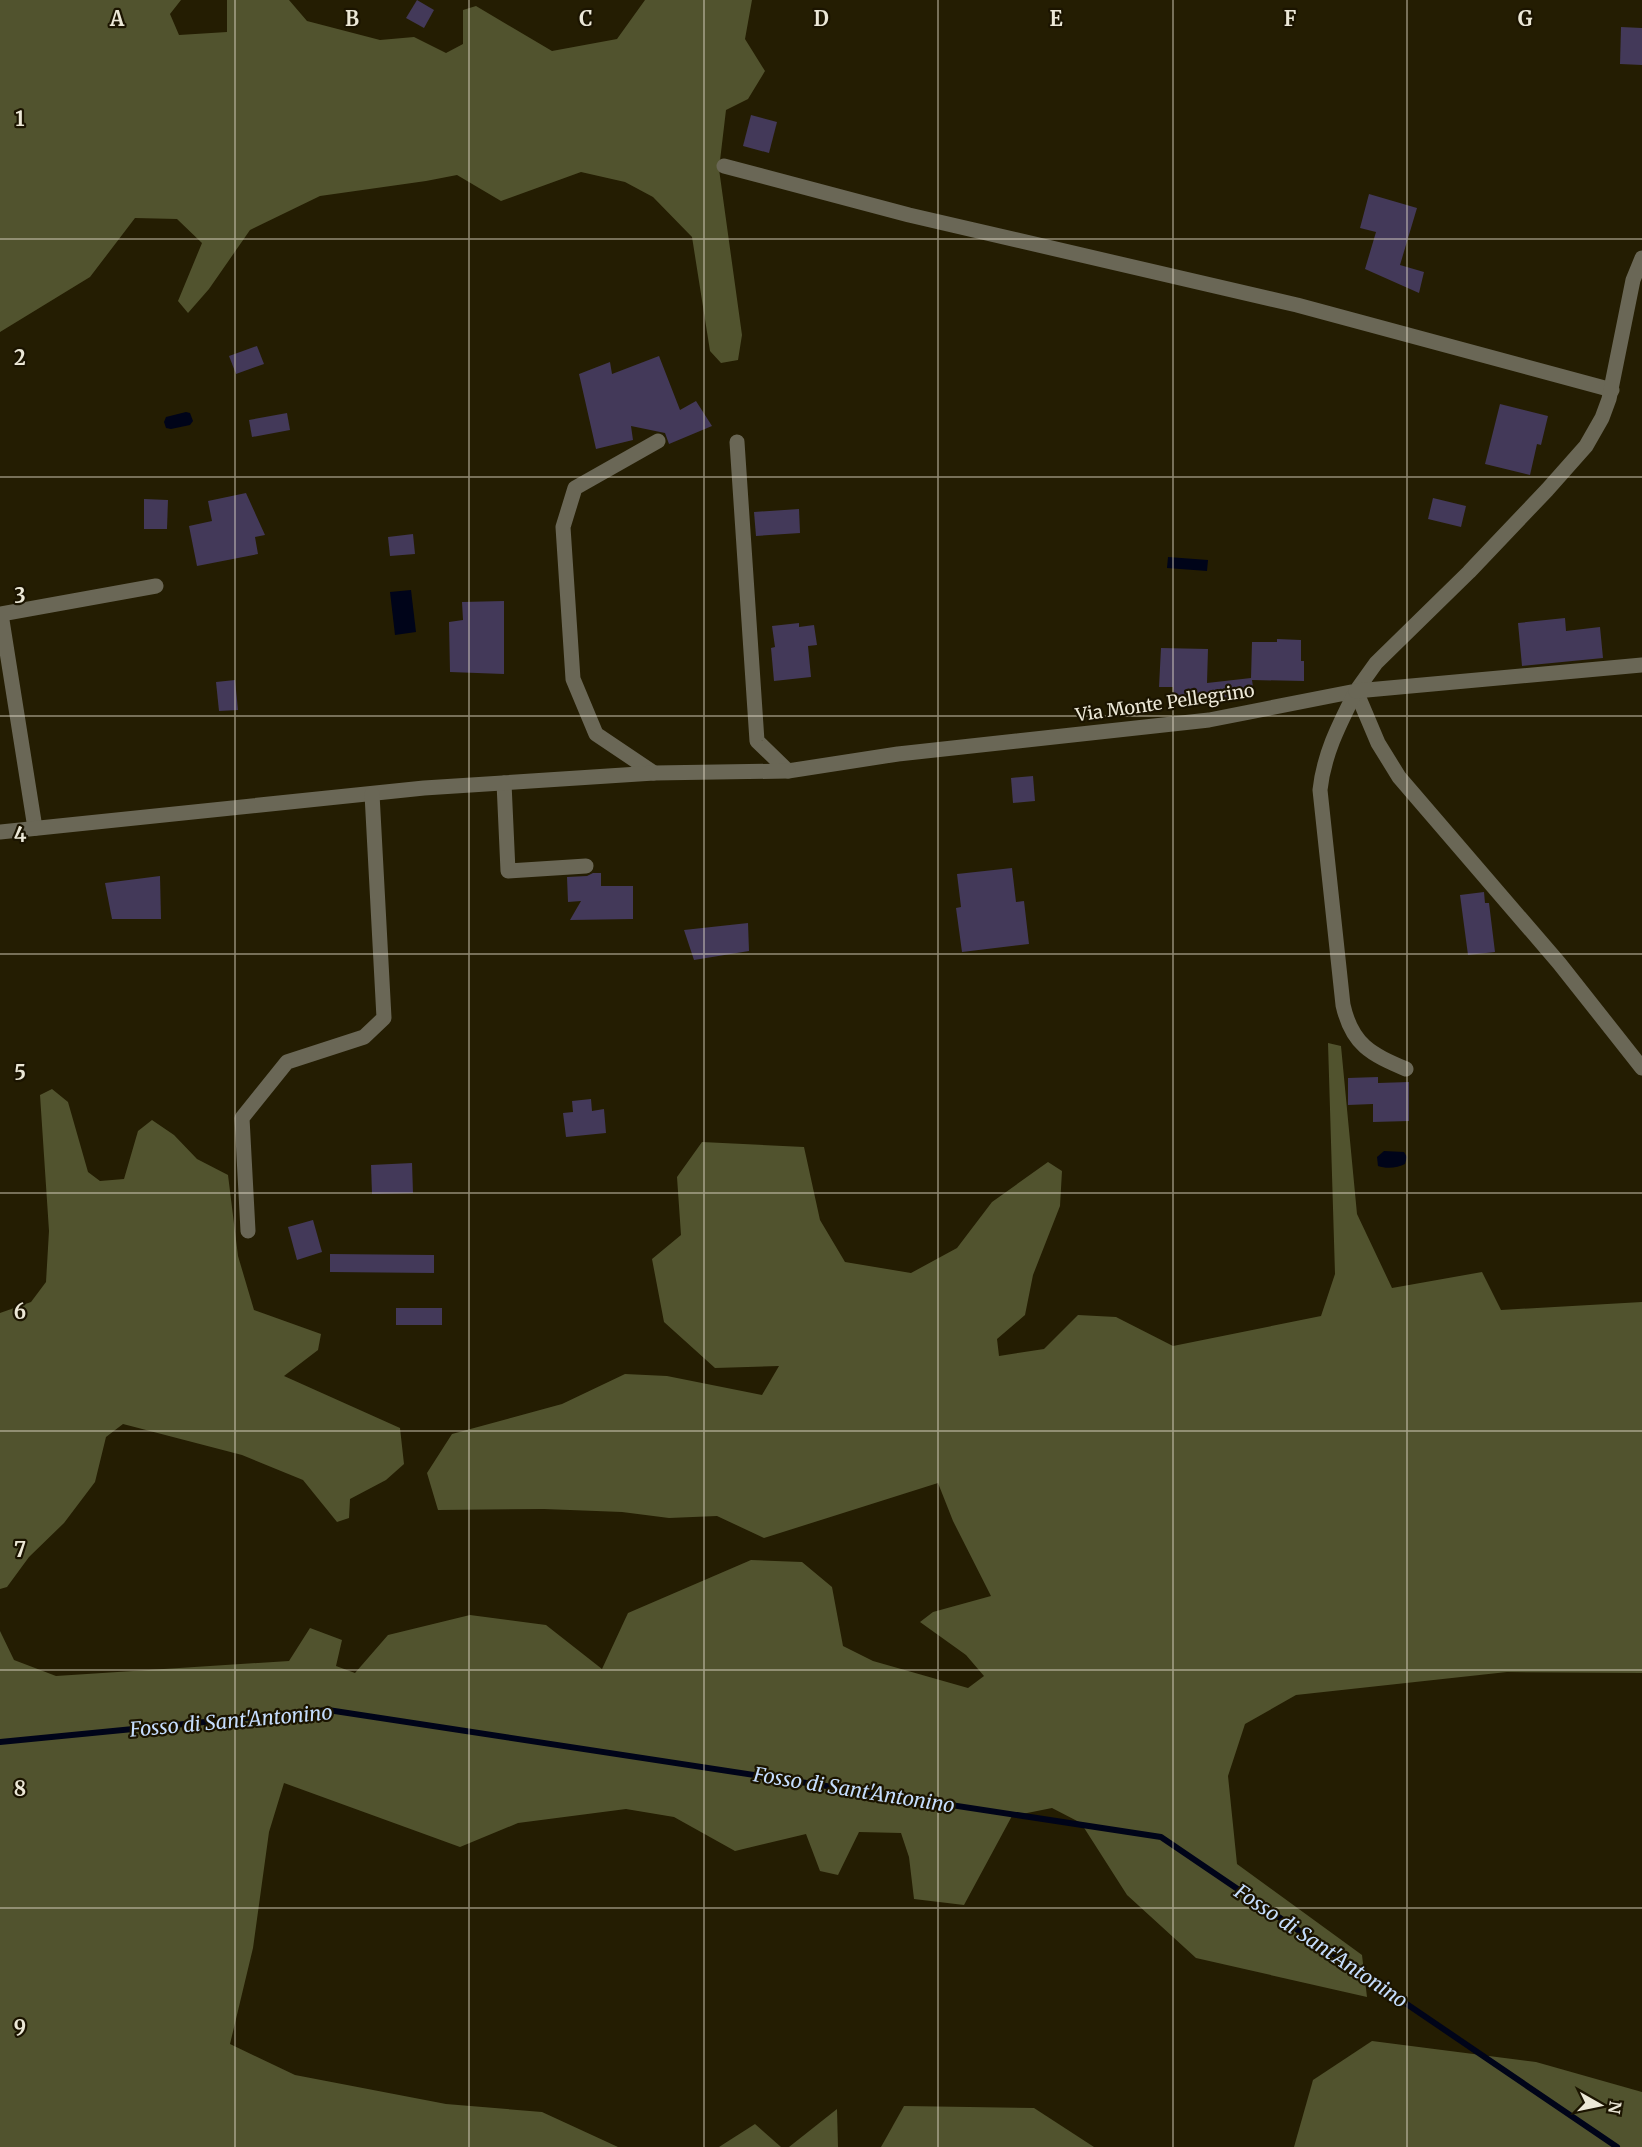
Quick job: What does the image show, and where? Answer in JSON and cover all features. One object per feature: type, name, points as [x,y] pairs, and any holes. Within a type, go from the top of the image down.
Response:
[{"type":"street","points":[[724,166],[909,215],[1297,305],[1612,390]]},
{"type":"street","points":[[1406,1069],[1375,1055],[1356,1040],[1343,1005],[1320,790],[1323,765],[1331,742],[1356,691],[1376,663],[1469,572],[1580,453],[1602,418],[1612,390],[1633,280],[1642,258]]},
{"type":"street","points":[[654,773],[596,734],[573,679],[563,526],[575,488],[658,441]]},
{"type":"street","points":[[737,442],[757,741],[788,771]]},
{"type":"street","points":[[35,828],[1,614],[156,586]]},
{"type":"street","name":"Via Monte Pellegrino","points":[[0,832],[372,794],[504,783],[654,773],[788,771],[898,754],[1209,720],[1356,691],[1642,664]]},
{"type":"street","points":[[1356,691],[1378,743],[1399,777],[1559,963],[1642,1068]]},
{"type":"street","points":[[504,783],[508,871],[586,866]]},
{"type":"street","points":[[248,1231],[242,1118],[287,1062],[364,1037],[384,1018],[372,794]]},
{"type":"green space","points":[[0,0],[181,0],[170,14],[179,35],[227,32],[227,0],[289,0],[307,21],[380,40],[414,37],[446,53],[463,44],[463,10],[476,6],[552,51],[617,39],[645,0],[752,0],[745,39],[765,71],[748,99],[726,110],[719,169],[742,335],[738,360],[721,363],[710,351],[692,237],[653,197],[625,182],[581,172],[501,201],[457,175],[320,196],[250,230],[209,289],[188,313],[178,301],[202,243],[177,219],[135,218],[90,277],[0,332]]},
{"type":"green space","points":[[1328,1043],[1341,1046],[1357,1214],[1392,1288],[1482,1272],[1501,1310],[1642,1302],[1642,1673],[1507,1672],[1296,1695],[1245,1724],[1228,1776],[1237,1864],[1362,1955],[1367,1997],[1196,1958],[1127,1895],[1081,1823],[1052,1808],[1012,1816],[964,1905],[914,1899],[909,1857],[901,1833],[859,1832],[838,1875],[820,1871],[806,1834],[735,1851],[674,1817],[626,1809],[518,1823],[460,1847],[284,1783],[269,1832],[253,1948],[230,2044],[295,2075],[446,2104],[542,2112],[618,2147],[0,2147],[0,1631],[14,1660],[56,1676],[289,1661],[310,1628],[342,1640],[336,1666],[355,1673],[388,1635],[470,1615],[546,1625],[602,1669],[628,1613],[751,1560],[802,1562],[832,1587],[843,1646],[873,1661],[968,1688],[984,1676],[966,1655],[920,1622],[933,1612],[991,1596],[953,1521],[938,1483],[764,1538],[717,1516],[669,1518],[622,1512],[544,1509],[438,1510],[427,1473],[452,1434],[562,1404],[625,1374],[667,1376],[762,1395],[779,1366],[715,1368],[664,1322],[652,1259],[681,1235],[677,1177],[702,1142],[804,1147],[820,1220],[845,1262],[911,1273],[957,1248],[992,1202],[1048,1162],[1062,1171],[1060,1206],[1033,1275],[1025,1315],[997,1339],[999,1356],[1044,1349],[1078,1315],[1116,1317],[1173,1346],[1321,1316],[1335,1274]]},
{"type":"green space","points":[[52,1089],[68,1102],[88,1172],[100,1181],[124,1179],[138,1131],[152,1120],[174,1135],[197,1159],[228,1175],[238,1256],[254,1310],[321,1334],[318,1350],[284,1376],[400,1428],[404,1464],[386,1480],[350,1499],[349,1518],[337,1522],[303,1480],[242,1455],[123,1424],[106,1437],[95,1482],[64,1523],[29,1557],[7,1587],[0,1589],[0,1313],[31,1302],[46,1282],[49,1231],[40,1095]]},
{"type":"green space","points":[[1372,2041],[1536,2062],[1642,2092],[1642,2147],[1294,2147],[1313,2080]]},
{"type":"green space","points":[[904,2106],[1034,2108],[1094,2147],[881,2147]]},
{"type":"green space","points":[[837,2109],[838,2147],[789,2147]]},
{"type":"green space","points":[[755,2124],[781,2147],[719,2147]]},
{"type":"water","points":[[190,413],[193,421],[190,425],[166,428],[164,422],[166,417]]},
{"type":"water","points":[[1168,557],[1208,560],[1207,571],[1167,568]]},
{"type":"water","points":[[411,590],[416,632],[395,635],[390,592]]},
{"type":"water","points":[[1384,1151],[1404,1152],[1407,1157],[1405,1164],[1392,1168],[1378,1166],[1377,1157]]},
{"type":"building","points":[[417,0],[434,10],[424,28],[406,18]]},
{"type":"building","points":[[1621,27],[1642,28],[1642,65],[1620,64]]},
{"type":"building","points":[[751,115],[777,122],[769,153],[743,146]]},
{"type":"building","points":[[1369,194],[1417,208],[1400,265],[1424,272],[1419,293],[1365,269],[1376,232],[1360,228]]},
{"type":"building","points":[[257,346],[264,364],[236,374],[229,356]]},
{"type":"building","points":[[659,356],[680,410],[696,401],[712,426],[669,444],[665,433],[631,426],[633,440],[596,449],[579,374],[610,362],[612,374]]},
{"type":"building","points":[[1500,404],[1548,416],[1541,445],[1537,444],[1530,475],[1485,464]]},
{"type":"building","points":[[287,413],[290,430],[252,437],[249,420]]},
{"type":"building","points":[[246,493],[265,535],[255,537],[258,554],[197,566],[189,526],[212,521],[208,501]]},
{"type":"building","points":[[1433,498],[1466,506],[1461,527],[1428,519]]},
{"type":"building","points":[[144,499],[168,500],[167,529],[144,529]]},
{"type":"building","points":[[799,509],[800,533],[756,536],[754,512]]},
{"type":"building","points":[[413,534],[415,554],[390,556],[388,537]]},
{"type":"building","points":[[504,601],[504,674],[450,672],[449,622],[463,620],[462,602]]},
{"type":"building","points":[[1565,618],[1566,631],[1600,627],[1603,658],[1522,666],[1518,623]]},
{"type":"building","points":[[799,623],[799,627],[814,625],[817,645],[808,646],[811,677],[774,681],[771,648],[775,647],[772,626]]},
{"type":"building","points":[[1277,639],[1301,640],[1304,681],[1252,680],[1254,694],[1241,696],[1241,698],[1174,696],[1173,687],[1159,687],[1161,648],[1208,649],[1207,683],[1251,678],[1252,642],[1277,642]]},
{"type":"building","points":[[235,680],[238,710],[219,711],[216,682]]},
{"type":"building","points":[[1033,776],[1035,801],[1013,803],[1011,778]]},
{"type":"building","points":[[1012,868],[1016,902],[1024,901],[1029,944],[962,952],[956,908],[961,907],[957,874]]},
{"type":"building","points":[[601,873],[601,886],[633,886],[633,919],[570,920],[581,901],[568,902],[567,877],[587,876]]},
{"type":"building","points":[[160,876],[161,919],[112,919],[105,883]]},
{"type":"building","points":[[1484,892],[1485,903],[1489,903],[1495,952],[1468,955],[1460,895]]},
{"type":"building","points":[[748,923],[749,951],[694,960],[684,930]]},
{"type":"building","points":[[1378,1077],[1378,1083],[1409,1082],[1409,1121],[1373,1122],[1373,1104],[1348,1105],[1348,1078]]},
{"type":"building","points":[[591,1099],[592,1111],[604,1109],[606,1133],[566,1137],[563,1113],[573,1112],[572,1101]]},
{"type":"building","points":[[412,1163],[413,1193],[372,1194],[371,1165]]},
{"type":"building","points":[[313,1220],[322,1252],[297,1260],[288,1227]]},
{"type":"building","points":[[330,1254],[434,1255],[434,1273],[330,1272]]},
{"type":"building","points":[[396,1308],[442,1308],[442,1325],[396,1325]]},
{"type":"waterway","name":"Fosso di Sant'Antonino","points":[[0,1742],[328,1710],[1161,1837],[1617,2147]]}]
